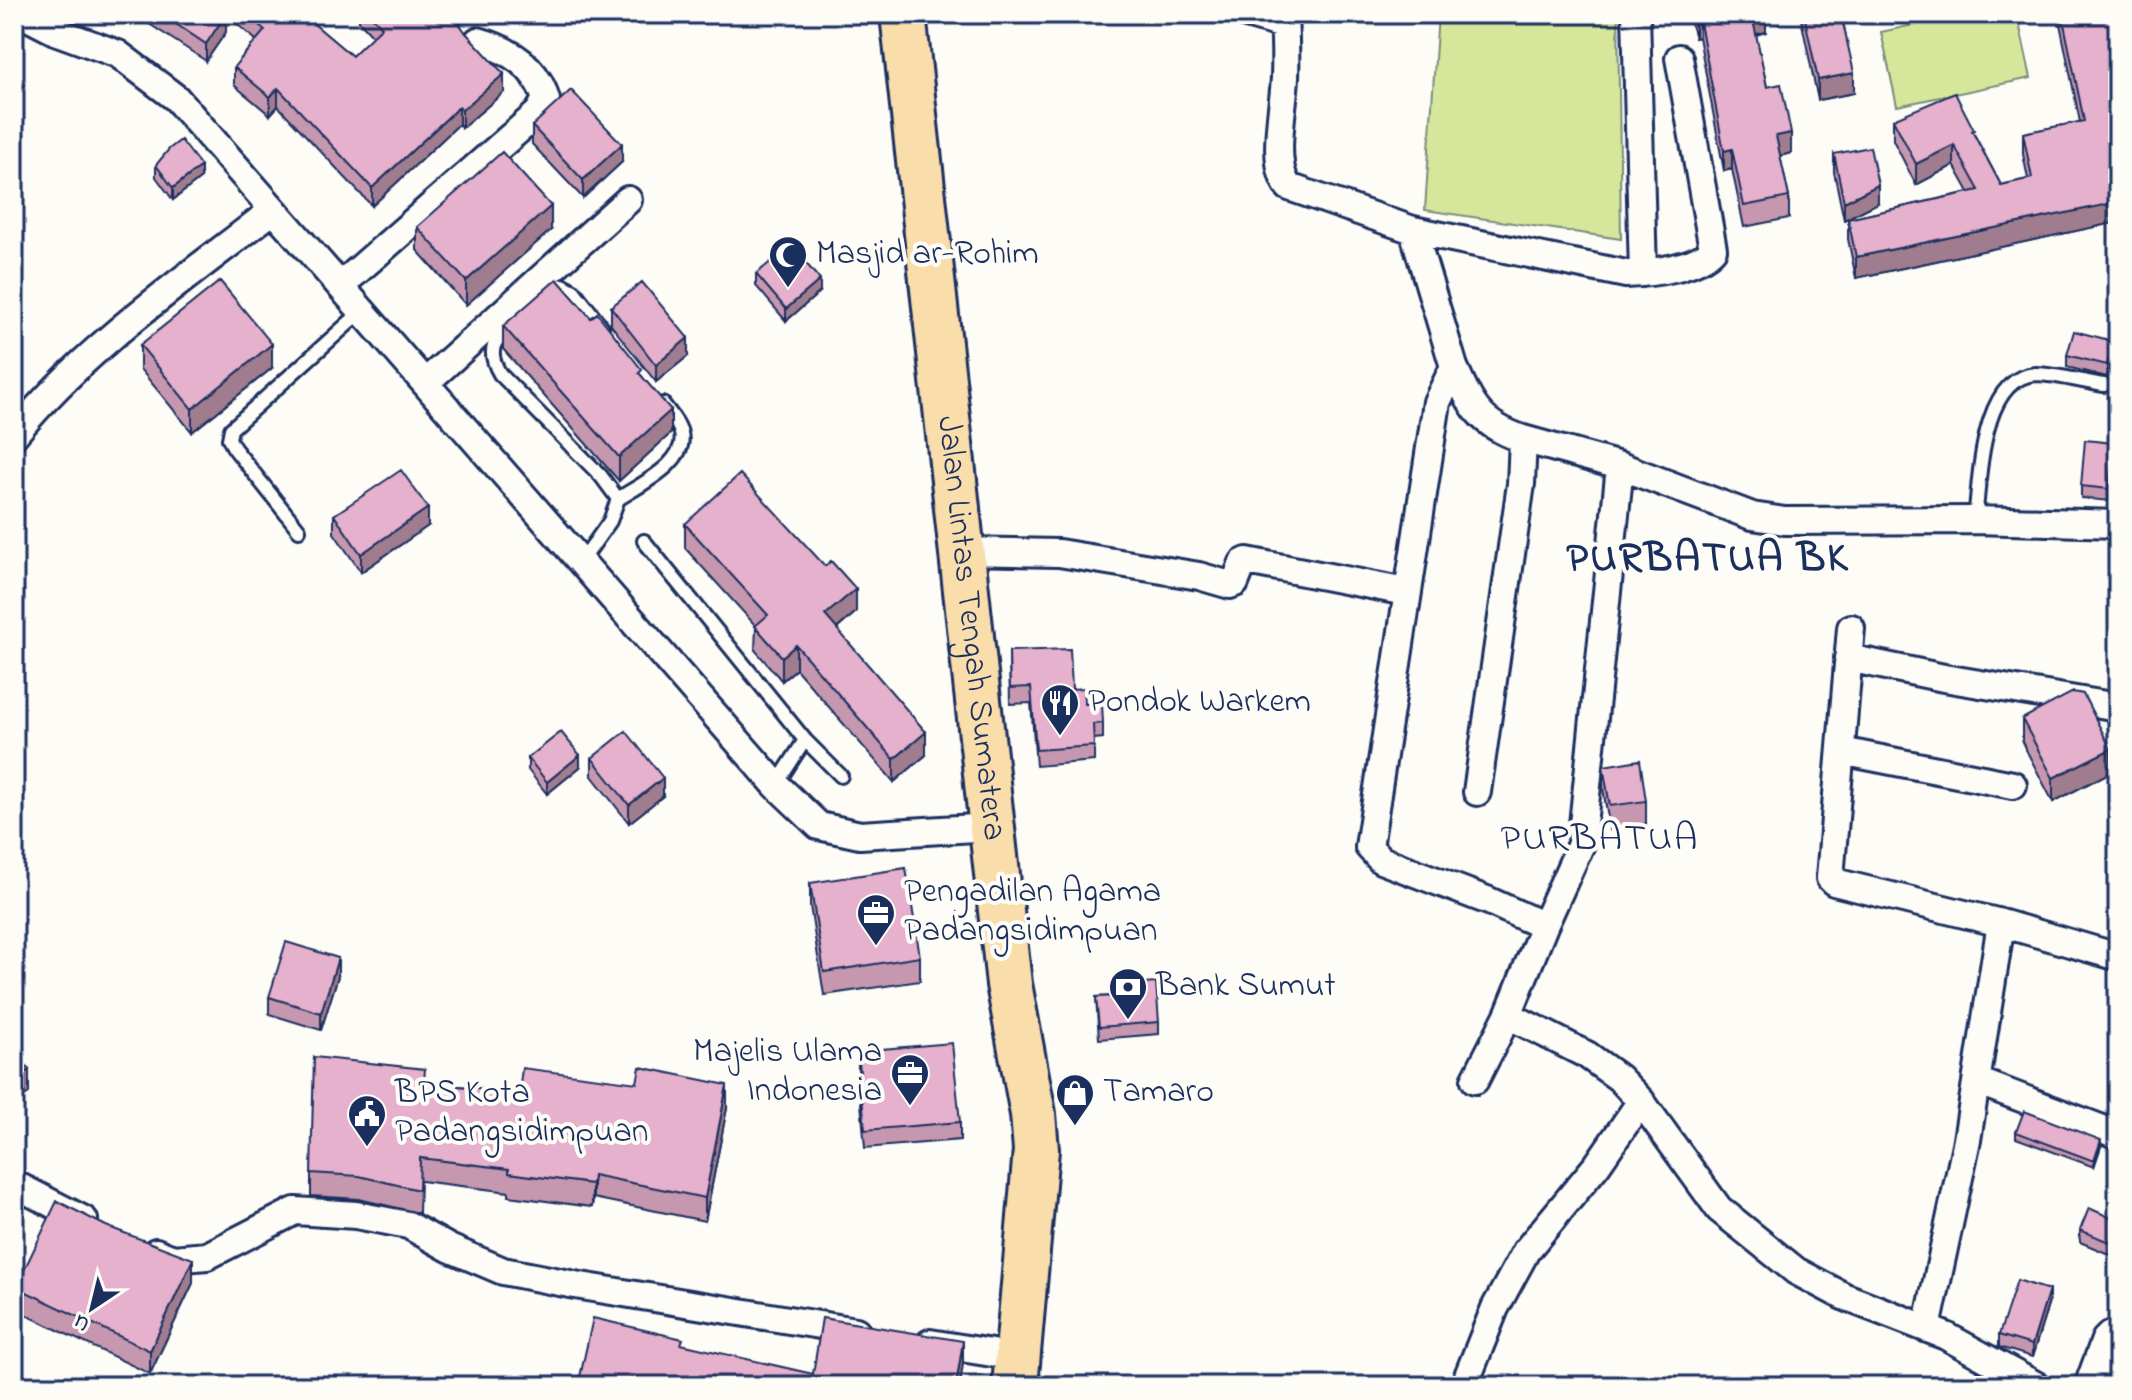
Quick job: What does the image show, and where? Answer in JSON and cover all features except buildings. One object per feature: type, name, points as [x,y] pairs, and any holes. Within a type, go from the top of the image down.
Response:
[{"type":"highway","name":"Jalan Lintas Tengah Sumatera","points":[[903,14],[1009,984],[1033,1114],[1036,1150],[1016,1372]]},
{"type":"street","points":[[22,14],[55,31],[118,54],[176,98],[776,785],[819,826],[860,835],[991,827]]},
{"type":"street","points":[[1246,14],[1284,20],[1281,173],[1284,182],[1297,192],[1413,230],[1626,274],[1656,273],[1703,257],[1713,249],[1679,58]]},
{"type":"street","points":[[1636,14],[1643,273]]},
{"type":"street","points":[[340,286],[538,113],[546,100],[541,82],[524,64],[501,48],[478,41]]},
{"type":"street","points":[[425,383],[628,200]]},
{"type":"street","points":[[14,435],[41,402],[97,349],[273,210]]},
{"type":"street","points":[[1413,230],[1454,367],[1471,405],[1480,417],[1500,430],[1620,466],[1752,516],[1785,521],[1975,520],[2118,524]]},
{"type":"street","points":[[1454,367],[1437,402],[1369,847],[1381,860],[1489,901],[1544,926]]},
{"type":"street","points":[[1477,792],[1521,484],[1523,439]]},
{"type":"street","points":[[1475,1080],[1508,1015],[1581,844],[1620,466]]},
{"type":"street","points":[[961,551],[1059,553],[1199,576],[1230,585],[1236,581],[1243,563],[1251,561],[1406,592]]},
{"type":"street","points":[[1851,628],[1831,880],[2001,923],[2118,957]]},
{"type":"street","points":[[1848,658],[1944,678],[2118,707]]},
{"type":"street","points":[[1841,751],[2013,785]]},
{"type":"street","points":[[1927,1328],[1977,1081],[2001,923]]},
{"type":"street","points":[[1508,1015],[1604,1066],[1619,1078],[1641,1101],[1707,1195],[1734,1221],[1809,1279],[1843,1296],[1927,1328],[2037,1386]]},
{"type":"street","points":[[1977,1081],[2118,1135]]},
{"type":"street","points":[[1464,1386],[1495,1308],[1526,1251],[1597,1165],[1641,1101]]},
{"type":"street","points":[[14,1184],[112,1235]]},
{"type":"street","points":[[136,1244],[173,1259],[207,1256],[295,1211],[356,1215],[408,1225],[449,1248],[503,1271],[880,1335]]},
{"type":"street","points":[[2088,1386],[2105,1340],[2118,1333]]},
{"type":"street","points":[[911,1340],[1016,1372]]},
{"type":"lane","points":[[612,339],[574,291],[563,285],[542,294],[501,334],[492,351],[492,361],[500,374],[601,476],[618,499]]},
{"type":"lane","points":[[299,530],[234,448],[229,439],[231,429],[362,311]]},
{"type":"lane","points":[[1975,520],[1987,427],[1994,404],[2014,383],[2034,374],[2104,385]]},
{"type":"lane","points":[[581,562],[610,521],[618,499],[671,464],[680,451],[680,428],[651,389]]},
{"type":"lane","points":[[644,541],[805,740],[841,776]]},
{"type":"lane","points":[[776,785],[805,740]]},
{"type":"green space","points":[[1438,14],[1618,14],[1621,239],[1425,210]]},
{"type":"green space","points":[[1964,14],[2017,14],[2031,78],[1897,106],[1881,32]]},
{"type":"place","name":"Masjid ar-Rohim","points":[[788,289]]},
{"type":"place","name":"Pondok Warkem","points":[[1060,737]]},
{"type":"place","name":"Pengadilan Agama Padangsidimpuan","points":[[876,947]]},
{"type":"place","name":"Bank Sumut","points":[[1128,1021]]},
{"type":"place","name":"Majelis Ulama Indonesia","points":[[910,1107]]},
{"type":"place","name":"Tamaro","points":[[1075,1127]]},
{"type":"place","name":"BPS Kota Padangsidimpuan","points":[[367,1148]]},
{"type":"district","name":"PURBATUA BK","points":[[1708,559]]},
{"type":"district","name":"PURBATUA","points":[[1600,840]]}]
